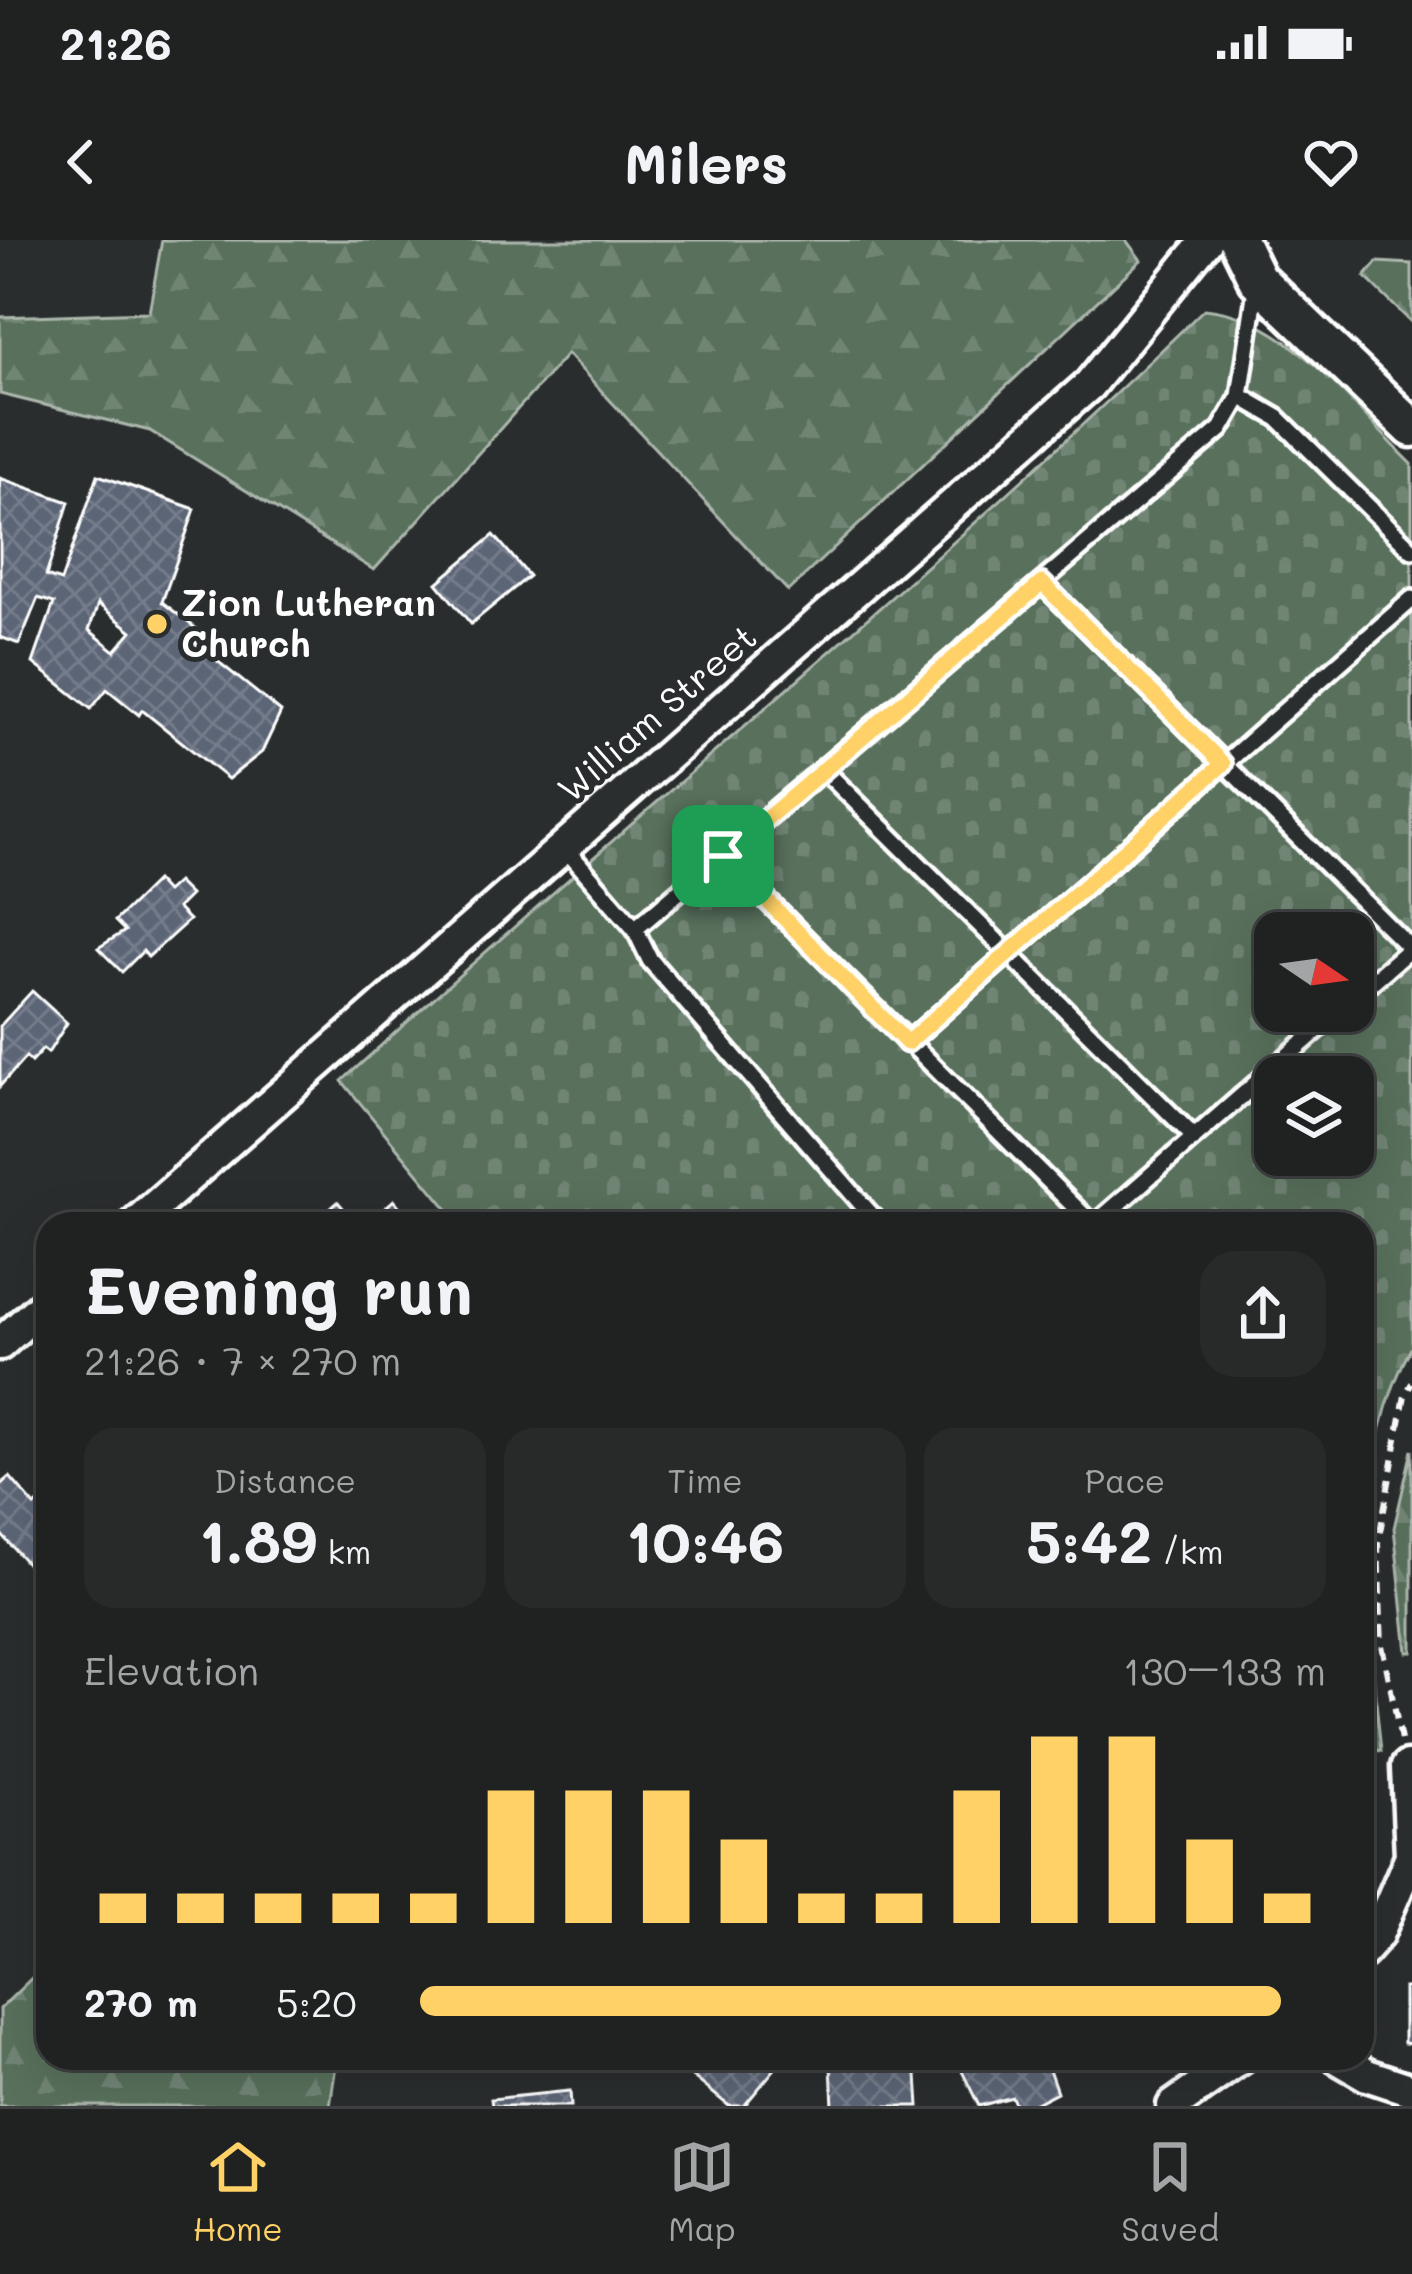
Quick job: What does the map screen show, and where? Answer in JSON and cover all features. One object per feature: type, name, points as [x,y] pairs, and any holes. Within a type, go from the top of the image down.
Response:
[{"type":"street","name":"William Street","points":[[149,1212],[1089,385],[1208,240]]},
{"type":"street","points":[[1238,240],[1257,279],[1412,428]]},
{"type":"street","points":[[0,1344],[36,1312]]},
{"type":"street","points":[[1374,1939],[1411,1856],[1406,1767]]},
{"type":"street","points":[[1173,2106],[1224,2070]]},
{"type":"street","points":[[1358,2070],[1412,2090]]},
{"type":"lane","points":[[635,928],[1221,429],[1240,396],[1257,279]]},
{"type":"lane","points":[[1240,396],[1278,418],[1412,550]]},
{"type":"lane","points":[[1042,583],[1411,948],[1374,980]]},
{"type":"lane","points":[[907,1043],[1412,599]]},
{"type":"lane","points":[[824,770],[1194,1137]]},
{"type":"lane","points":[[565,847],[635,928],[650,960],[869,1212]]},
{"type":"lane","points":[[723,856],[1082,1212]]},
{"type":"lane","points":[[1108,1212],[1315,1032]]},
{"type":"path","points":[[1406,1767],[1382,1645],[1378,1543],[1405,1395],[1412,1383]]},
{"type":"green space","points":[[162,240],[1126,240],[1141,260],[788,591],[567,354],[374,570],[150,431],[0,394],[0,317],[149,312]]},
{"type":"green space","points":[[1377,262],[1412,264],[1412,323],[1365,277]]},
{"type":"green space","points":[[1204,309],[1235,315],[1292,346],[1412,464],[1412,1346],[1391,1391],[1374,1466],[1374,1212],[450,1212],[342,1081],[886,603]]},
{"type":"green space","points":[[1412,1450],[1412,1652],[1407,1652],[1394,1528]]},
{"type":"green space","points":[[1374,1680],[1381,1751],[1374,1750]]},
{"type":"green space","points":[[36,1974],[36,2070],[335,2070],[330,2106],[0,2106],[0,2009]]},
{"type":"building","name":"Zion Lutheran Church","points":[[98,475],[195,509],[162,602],[203,634],[195,643],[281,712],[262,752],[228,779],[142,710],[139,715],[107,689],[91,709],[33,663],[54,603],[38,598],[19,644],[0,637],[0,478],[69,502],[46,576],[61,581]],"holes":[[[98,604],[132,631],[115,651],[89,630]]]},
{"type":"building","points":[[494,535],[529,576],[471,624],[437,583]]},
{"type":"building","points":[[156,881],[166,892],[177,882],[190,895],[177,908],[189,920],[148,957],[143,951],[122,972],[98,948],[125,931],[115,921]]},
{"type":"building","points":[[32,991],[67,1023],[48,1053],[43,1049],[31,1062],[26,1057],[0,1086],[0,1026]]},
{"type":"building","points":[[394,1200],[404,1212],[380,1212]]},
{"type":"building","points":[[338,1202],[347,1212],[327,1212]]},
{"type":"building","points":[[10,1477],[36,1505],[36,1562],[30,1567],[0,1533],[0,1485]]},
{"type":"building","points":[[1404,1988],[1412,1988],[1412,2044],[1404,2043]]},
{"type":"building","points":[[685,2070],[774,2070],[744,2106],[729,2106]]},
{"type":"building","points":[[831,2070],[917,2070],[919,2106],[833,2106]]},
{"type":"building","points":[[961,2070],[1049,2070],[1057,2092],[1030,2106],[1016,2106],[1012,2097],[979,2106]]},
{"type":"building","points":[[570,2091],[571,2106],[492,2106],[491,2099]]},
{"type":"place","name":"Zion Lutheran Church","points":[[157,624]]},
{"type":"route","points":[[1042,583],[1223,764],[907,1043],[723,856],[1042,583]]}]
